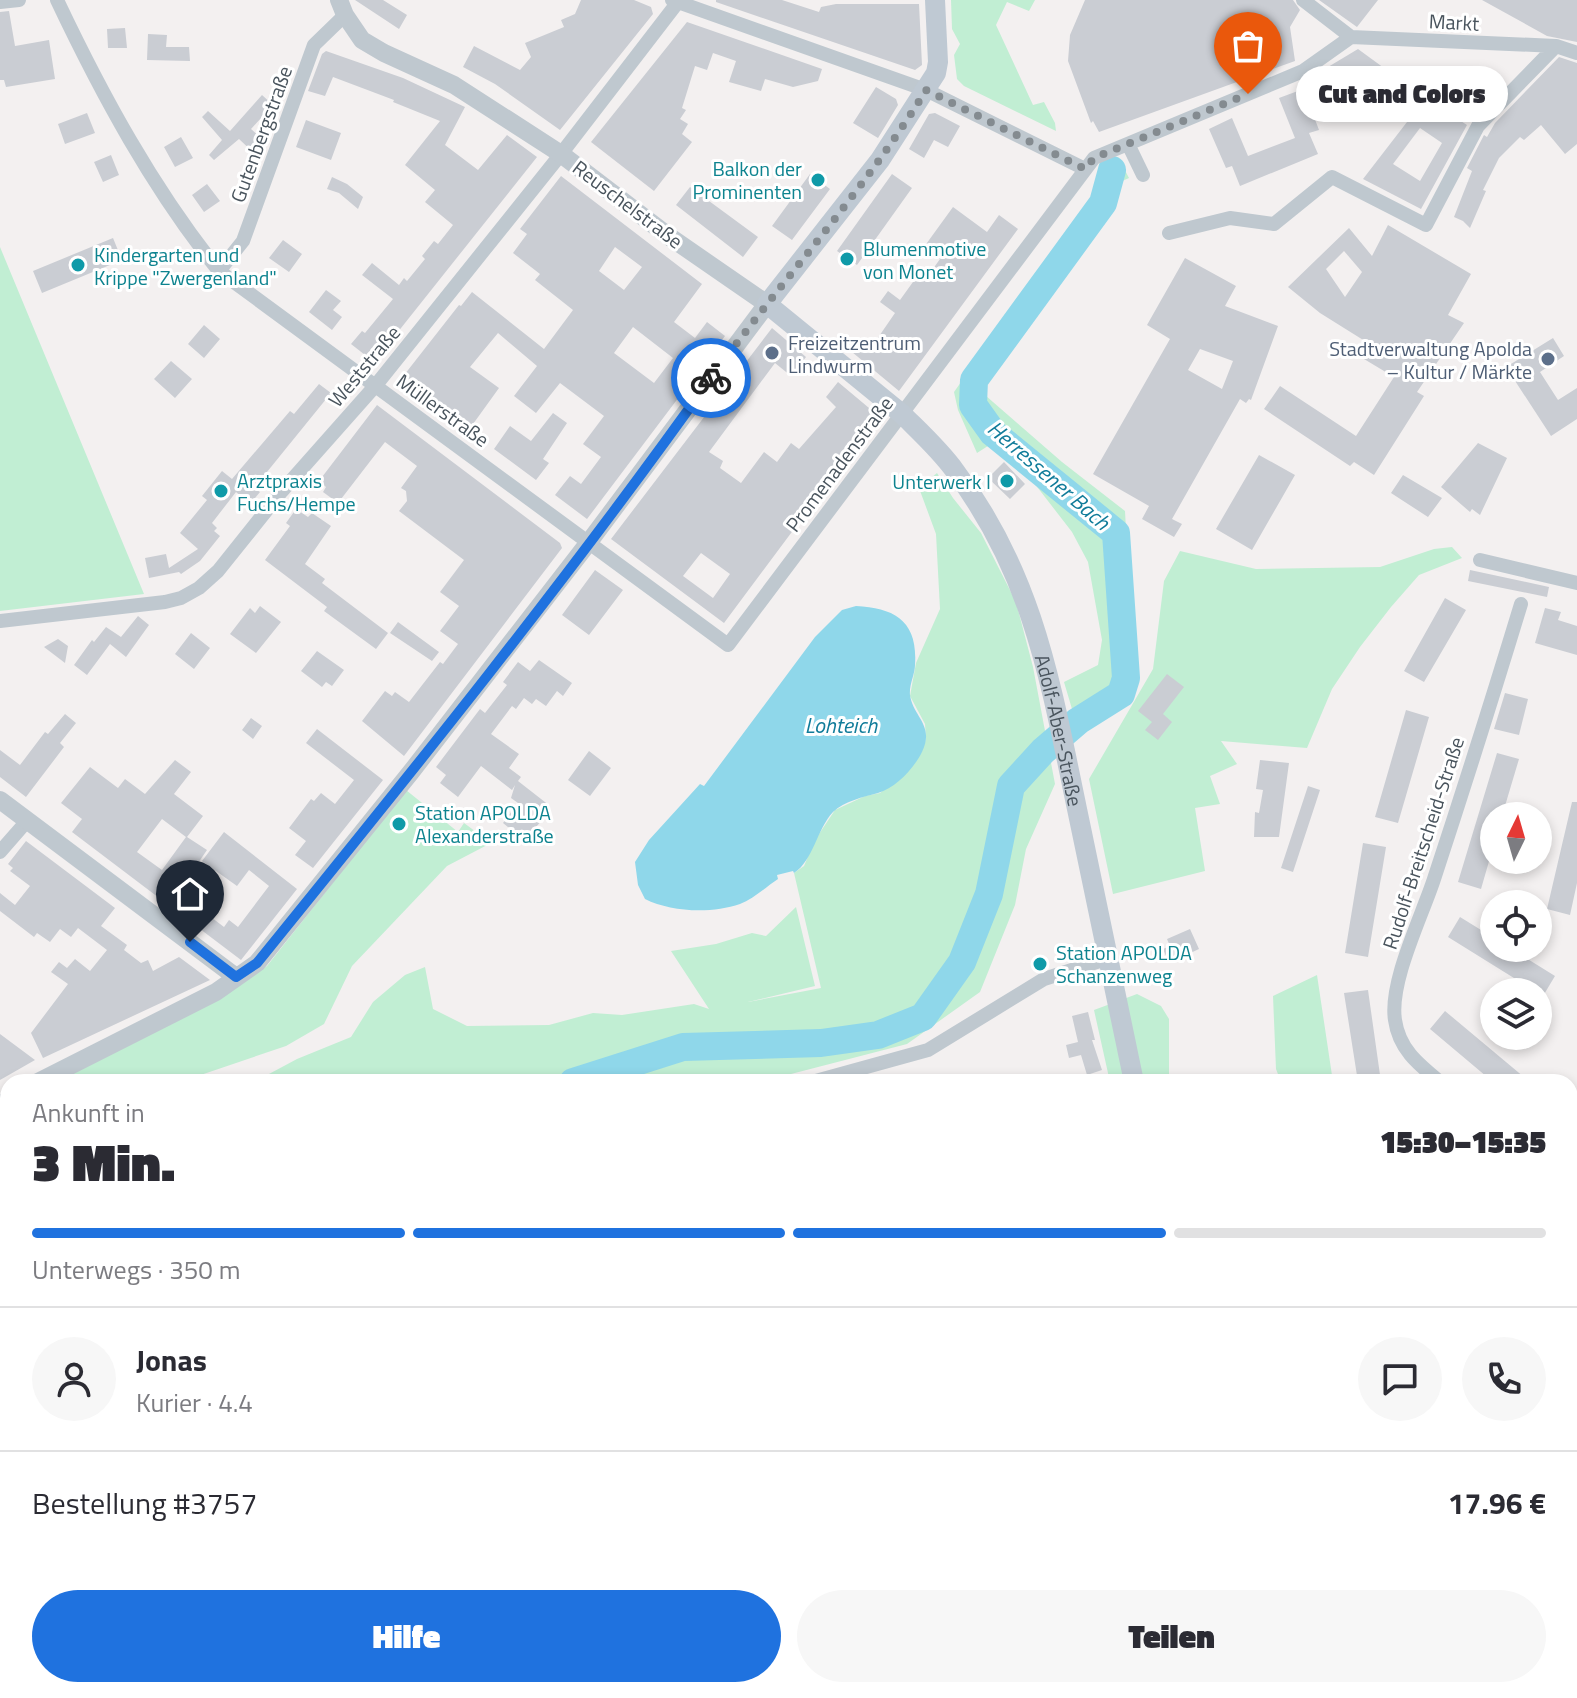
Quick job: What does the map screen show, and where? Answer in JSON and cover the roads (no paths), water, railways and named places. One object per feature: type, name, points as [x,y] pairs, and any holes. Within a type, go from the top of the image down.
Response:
[{"type":"main road","points":[[767,304],[880,160],[926,90],[938,68],[935,0]]},
{"type":"main road","name":"Reuschelstraße","points":[[767,304],[902,414]]},
{"type":"main road","name":"Adolf-Aber-Straße","points":[[902,414],[954,469],[982,509],[1009,558],[1037,630],[1132,1074]]},
{"type":"street","points":[[0,2],[19,0]]},
{"type":"street","name":"Müllerstraße","points":[[57,0],[124,131],[188,232],[219,271],[589,542]]},
{"type":"street","points":[[675,1],[926,90],[1085,169],[1094,158],[1303,71],[1351,37],[1303,0]]},
{"type":"street","name":"Weststraße","points":[[0,621],[165,602],[199,588],[218,571],[282,491],[376,385],[561,154],[675,1]]},
{"type":"street","name":"Gutenbergstraße","points":[[219,271],[243,241],[314,45],[342,7]]},
{"type":"street","name":"Reuschelstraße","points":[[342,7],[362,40],[454,85],[561,154],[667,235],[767,304]]},
{"type":"street","name":"Markt","points":[[1351,37],[1556,46],[1577,53]]},
{"type":"street","points":[[1169,233],[1230,218],[1274,224],[1332,177],[1426,225],[1478,126],[1556,46]]},
{"type":"street","points":[[1128,144],[1143,175]]},
{"type":"street","name":"Promenadenstraße","points":[[589,542],[728,645],[1085,169]]},
{"type":"street","points":[[54,1074],[216,992],[257,963],[411,772],[589,542],[767,304]]},
{"type":"street","points":[[1480,560],[1577,583]]},
{"type":"street","name":"Rudolf-Breitscheid-Straße","points":[[1430,1074],[1411,1058],[1401,1040],[1395,1019],[1395,1000],[1521,604]]},
{"type":"street","points":[[0,800],[236,977]]},
{"type":"street","points":[[0,852],[27,821]]},
{"type":"street","points":[[841,1074],[928,1050],[1001,1003],[1052,975],[1109,958]]},
{"type":"water","name":"Lohteich","points":[[856,606],[893,614],[908,628],[913,638],[915,665],[910,695],[926,735],[922,752],[914,764],[891,787],[848,802],[833,812],[800,868],[794,873],[777,875],[778,879],[745,902],[717,909],[691,910],[667,907],[645,899],[638,885],[635,862],[649,840],[700,784],[704,786],[815,637],[842,610]]},
{"type":"waterway","name":"Herressener Bach","points":[[598,1074],[683,1047],[821,1043],[878,1035],[923,1017],[962,962],[989,894],[1011,786],[1043,751],[1078,721],[1121,694],[1126,678],[1116,533],[993,433],[973,405],[974,380],[1103,203],[1112,170]]},
{"type":"place","name":"Cut and Colors","points":[[1248,94]]},
{"type":"place","name":"Balkon der Prominenten","points":[[818,180]]},
{"type":"place","name":"Blumenmotive von Monet","points":[[847,259]]},
{"type":"place","name":"Kindergarten und Krippe \"Zwergenland\"","points":[[78,265]]},
{"type":"place","name":"Freizeitzentrum Lindwurm","points":[[772,353]]},
{"type":"place","name":"Stadtverwaltung Apolda – Kultur / Märkte","points":[[1548,359]]},
{"type":"place","name":"Unterwerk I","points":[[1007,481]]},
{"type":"place","name":"Arztpraxis Fuchs/Hempe","points":[[221,491]]},
{"type":"place","name":"Station APOLDA Alexanderstraße","points":[[399,824]]},
{"type":"place","name":"Station APOLDA Schanzenweg","points":[[1040,964]]}]
